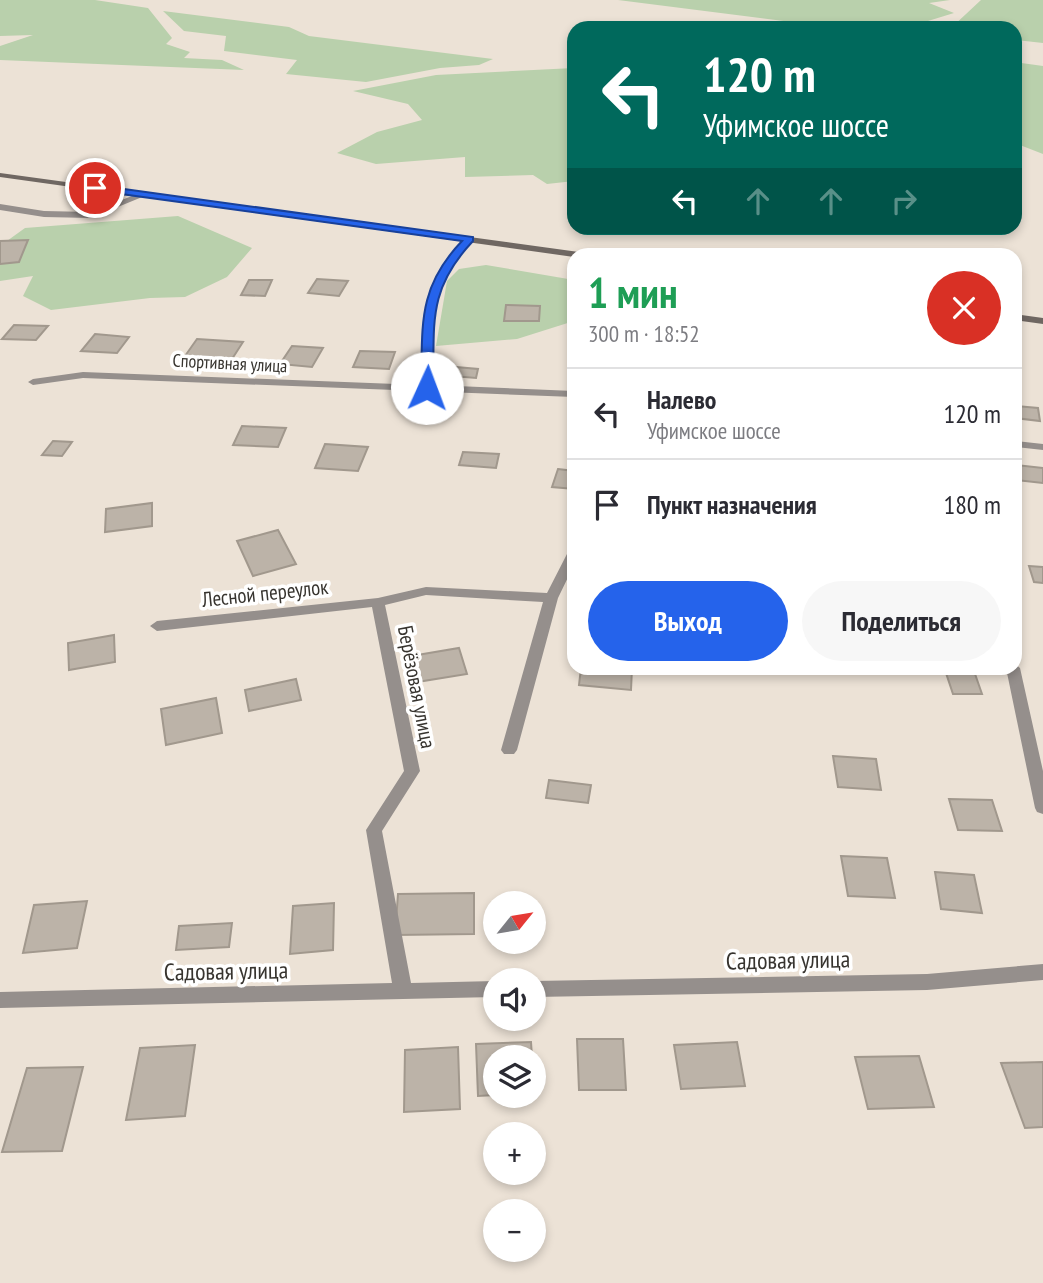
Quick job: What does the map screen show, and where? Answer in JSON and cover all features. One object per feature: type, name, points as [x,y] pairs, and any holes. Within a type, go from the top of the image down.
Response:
[{"type":"main road","points":[[0,175],[567,253]]},
{"type":"main road","points":[[1022,318],[1043,321]]},
{"type":"street","points":[[0,207],[56,215],[91,215],[143,195]]},
{"type":"street","points":[[427,388],[430,302],[448,261],[469,239]]},
{"type":"street","name":"Спортивная улица","points":[[33,382],[83,374],[567,394]]},
{"type":"street","points":[[1022,445],[1043,447]]},
{"type":"street","points":[[509,750],[551,598],[567,566]]},
{"type":"street","name":"Берёзовая улица","points":[[403,991],[374,830],[412,771],[378,603],[426,591],[551,598]]},
{"type":"street","name":"Лесной переулок","points":[[157,626],[378,603]]},
{"type":"street","points":[[1014,675],[1043,808]]},
{"type":"street","name":"Садовая улица","points":[[546,989],[927,982],[1043,972]]},
{"type":"street","name":"Садовая улица","points":[[0,1000],[483,989]]},
{"type":"green space","points":[[0,0],[95,0],[148,8],[172,38],[166,44],[190,52],[184,58],[222,60],[244,70],[0,60],[0,46],[33,35],[0,36]]},
{"type":"green space","points":[[618,0],[950,0],[929,3],[954,13],[928,21],[783,21]]},
{"type":"green space","points":[[981,0],[1043,0],[1043,43],[1022,41],[1022,21],[958,21]]},
{"type":"green space","points":[[163,11],[289,27],[309,36],[493,59],[479,65],[440,68],[366,82],[286,74],[297,60],[224,51],[226,36],[184,31]]},
{"type":"green space","points":[[1022,63],[1043,66],[1043,154],[1022,146]]},
{"type":"green space","points":[[567,68],[567,182],[547,184],[533,175],[465,177],[465,157],[376,164],[337,153],[377,132],[422,120],[408,104],[353,91],[436,75]]},
{"type":"green space","points":[[178,216],[252,248],[227,277],[185,297],[150,298],[51,310],[23,296],[33,276],[0,281],[0,246],[25,228]]},
{"type":"green space","points":[[486,265],[567,279],[567,323],[517,339],[436,346],[447,281],[459,269]]},
{"type":"building","points":[[28,240],[19,262],[0,264],[0,241]]},
{"type":"building","points":[[317,279],[348,281],[339,296],[308,293]]},
{"type":"building","points":[[249,280],[272,280],[265,296],[241,295]]},
{"type":"building","points":[[506,305],[540,306],[539,321],[504,321]]},
{"type":"building","points":[[14,325],[48,326],[36,340],[2,339]]},
{"type":"building","points":[[95,334],[129,337],[117,353],[81,351]]},
{"type":"building","points":[[197,339],[243,342],[232,359],[185,356]]},
{"type":"building","points":[[292,346],[323,348],[312,367],[280,364]]},
{"type":"building","points":[[360,351],[395,352],[389,369],[353,367]]},
{"type":"building","points":[[456,367],[478,369],[476,378],[453,376]]},
{"type":"building","points":[[1022,407],[1038,408],[1040,421],[1022,419]]},
{"type":"building","points":[[242,426],[286,428],[278,447],[233,445]]},
{"type":"building","points":[[53,441],[72,442],[62,456],[42,455]]},
{"type":"building","points":[[325,444],[368,447],[358,471],[315,468]]},
{"type":"building","points":[[463,452],[499,454],[496,468],[459,465]]},
{"type":"building","points":[[1022,466],[1043,468],[1043,483],[1022,481]]},
{"type":"building","points":[[558,469],[567,470],[567,488],[552,487]]},
{"type":"building","points":[[152,503],[152,526],[105,532],[106,509]]},
{"type":"building","points":[[278,530],[296,564],[253,576],[237,541]]},
{"type":"building","points":[[1029,566],[1043,567],[1043,583],[1034,582]]},
{"type":"building","points":[[114,635],[115,662],[69,670],[68,643]]},
{"type":"building","points":[[459,648],[467,674],[417,682],[411,656]]},
{"type":"building","points":[[580,675],[632,675],[631,690],[579,685]]},
{"type":"building","points":[[947,675],[975,675],[982,694],[953,694]]},
{"type":"building","points":[[296,679],[301,700],[249,711],[245,690]]},
{"type":"building","points":[[216,698],[222,733],[166,745],[161,709]]},
{"type":"building","points":[[833,756],[876,759],[881,790],[838,787]]},
{"type":"building","points":[[549,780],[591,785],[588,803],[546,798]]},
{"type":"building","points":[[949,799],[992,800],[1002,831],[958,830]]},
{"type":"building","points":[[841,856],[887,858],[895,898],[848,896]]},
{"type":"building","points":[[935,872],[974,875],[982,913],[941,909]]},
{"type":"building","points":[[474,893],[474,934],[395,935],[398,894]]},
{"type":"building","points":[[87,901],[77,948],[23,953],[34,905]]},
{"type":"building","points":[[334,903],[333,950],[290,954],[293,906]]},
{"type":"building","points":[[232,923],[229,947],[176,950],[179,926]]},
{"type":"building","points":[[577,1039],[623,1039],[626,1090],[579,1090]]},
{"type":"building","points":[[531,1042],[531,1045],[483,1045],[483,1096],[478,1096],[476,1044]]},
{"type":"building","points":[[737,1042],[745,1086],[681,1089],[674,1045]]},
{"type":"building","points":[[195,1045],[185,1116],[126,1120],[140,1048]]},
{"type":"building","points":[[458,1047],[460,1109],[404,1112],[405,1050]]},
{"type":"building","points":[[919,1056],[934,1107],[868,1109],[855,1057]]},
{"type":"building","points":[[1043,1062],[1043,1127],[1025,1128],[1001,1063]]},
{"type":"building","points":[[83,1067],[62,1151],[2,1152],[27,1068]]},
{"type":"route","points":[[95,188],[469,239],[448,261],[430,302],[427,388]]}]
